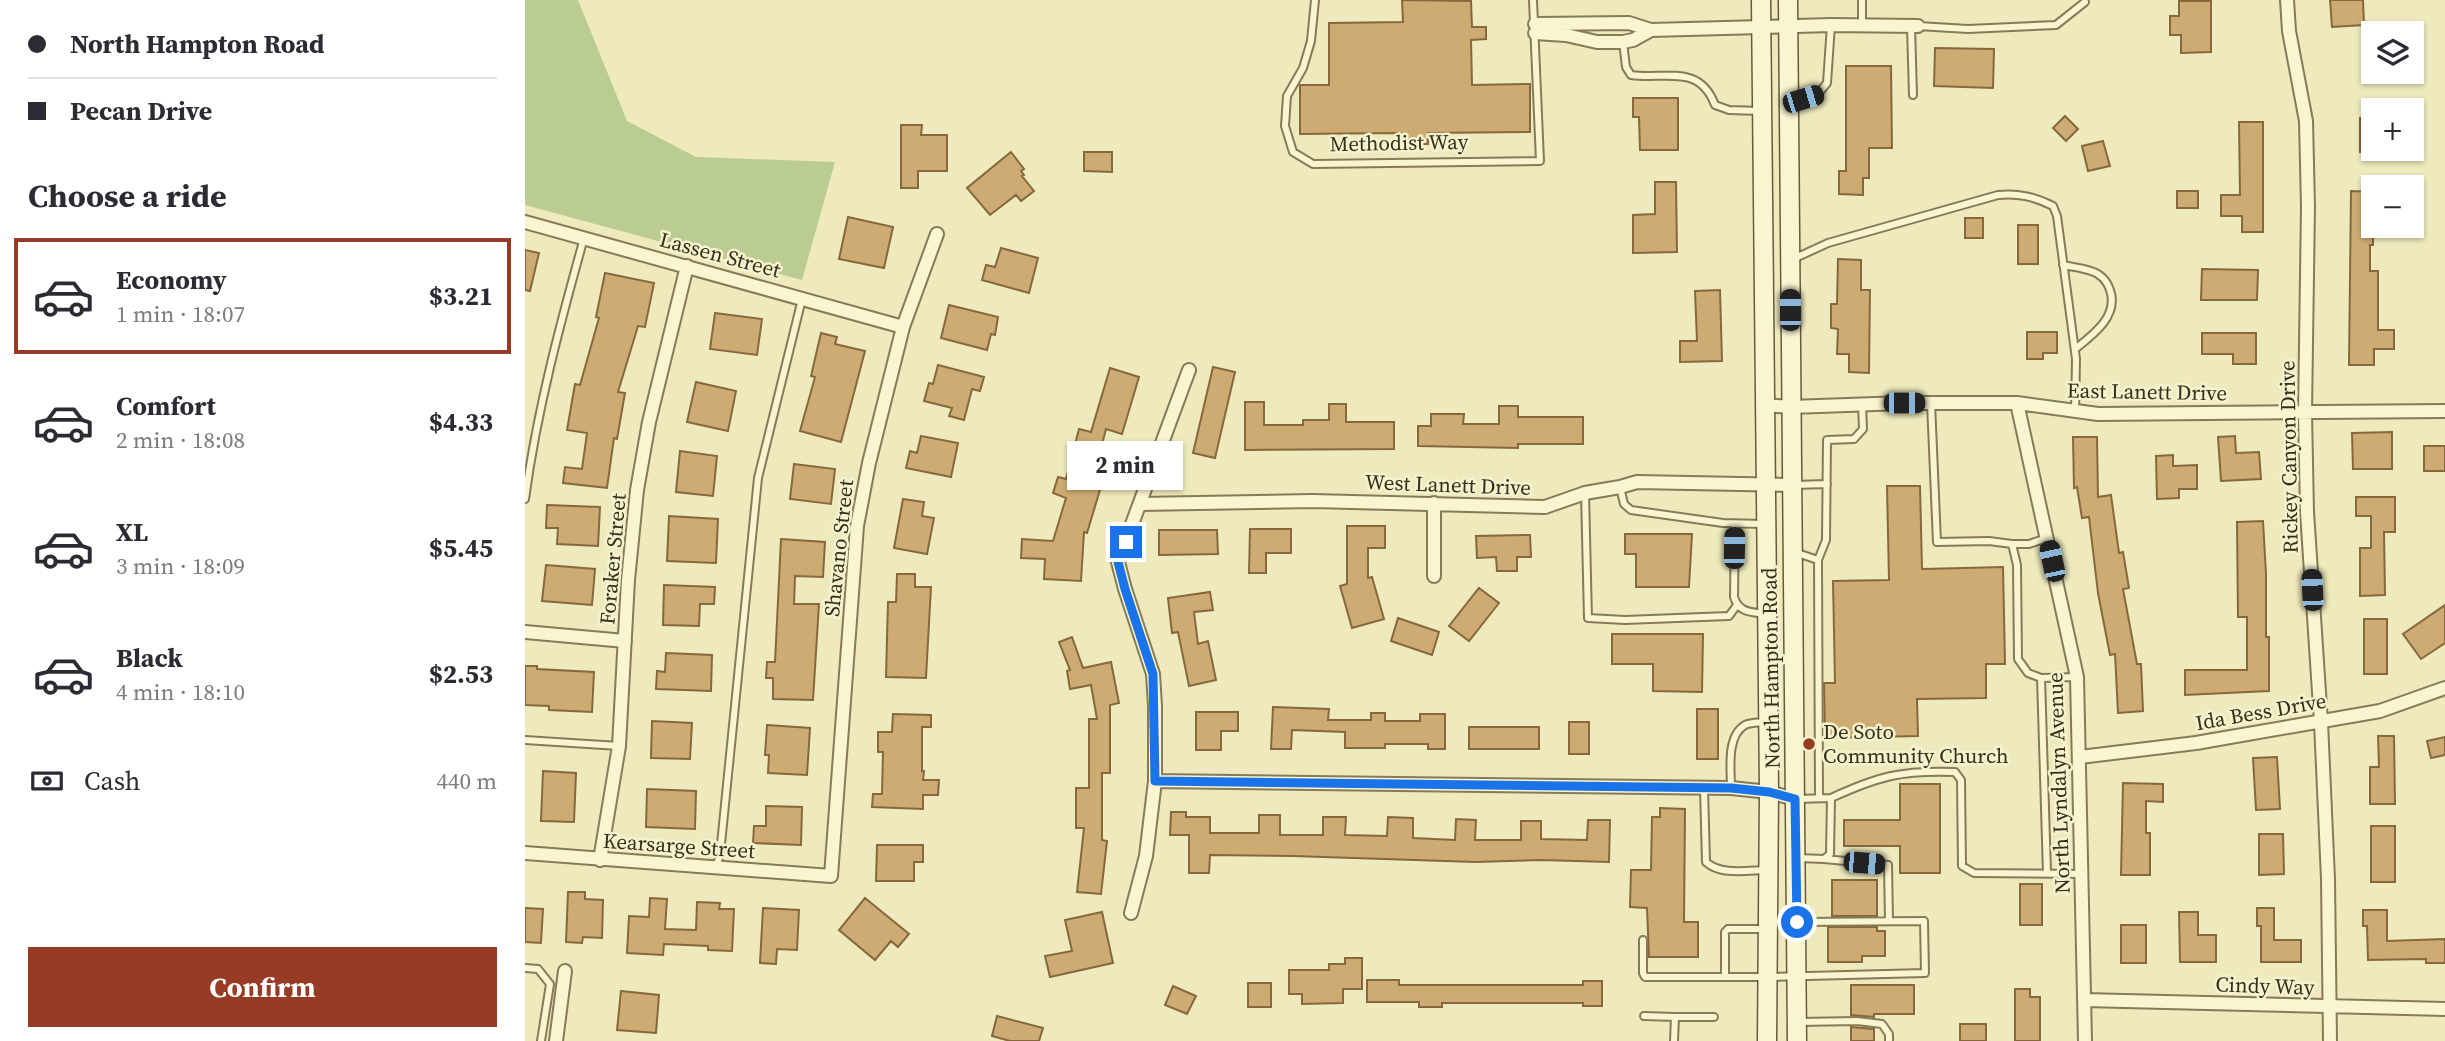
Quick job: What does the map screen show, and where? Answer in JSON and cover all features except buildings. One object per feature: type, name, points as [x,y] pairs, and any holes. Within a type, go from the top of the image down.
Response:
[{"type":"main road","name":"North Hampton Road","points":[[1761,0],[1769,722],[1767,1041]]},
{"type":"main road","name":"North Hampton Road","points":[[1788,0],[1797,1041]]},
{"type":"main road","points":[[1767,551],[1793,551]]},
{"type":"main road","points":[[1768,702],[1794,701]]},
{"type":"street","name":"Rickey Canyon Drive","points":[[2287,0],[2289,31],[2306,121],[2307,512],[2328,879],[2330,1041]]},
{"type":"street","points":[[1535,29],[1629,23],[1651,30],[1761,26],[1914,26]]},
{"type":"street","points":[[1535,29],[1597,42],[1623,43],[1651,30]]},
{"type":"street","name":"Lassen Street","points":[[525,222],[903,327]]},
{"type":"street","name":"Shavano Street","points":[[831,876],[857,526],[869,463],[903,327],[937,234]]},
{"type":"street","name":"Foraker Street","points":[[600,860],[619,746],[628,580],[637,490],[649,422],[687,266]]},
{"type":"street","points":[[1131,913],[1146,856],[1155,781],[1153,674],[1118,562],[1189,370]]},
{"type":"street","name":"East Lanett Drive","points":[[1765,405],[1791,407],[2017,403],[2098,414],[2445,411]]},
{"type":"street","name":"North Lyndalyn Avenue","points":[[2017,403],[2077,677],[2085,1041]]},
{"type":"street","name":"West Lanett Drive","points":[[1140,504],[1313,500],[1545,507],[1585,493],[1637,482],[1792,485]]},
{"type":"street","points":[[1434,503],[1434,576]]},
{"type":"street","points":[[525,632],[625,641]]},
{"type":"street","name":"Ida Bess Drive","points":[[2080,757],[2196,743],[2380,711],[2445,688]]},
{"type":"street","points":[[1155,781],[1731,788],[1769,792],[1795,799]]},
{"type":"street","name":"Kearsarge Street","points":[[525,853],[831,876]]},
{"type":"street","points":[[556,1041],[565,971]]},
{"type":"street","name":"Cindy Way","points":[[2084,1000],[2445,1009]]},
{"type":"lane","name":"Methodist Way","points":[[1315,0],[1303,68],[1287,96],[1285,126],[1293,152],[1313,164],[1540,161],[1533,0]]},
{"type":"lane","points":[[1862,0],[1862,25]]},
{"type":"lane","points":[[1913,95],[1914,26],[1968,29],[2056,25],[2085,2]]},
{"type":"lane","points":[[1788,99],[1803,99],[1818,94],[1827,83],[1831,25]]},
{"type":"lane","points":[[1623,43],[1626,67],[1631,75],[1675,75],[1690,78],[1703,83],[1715,105],[1729,110],[1762,111]]},
{"type":"lane","points":[[1790,261],[1838,240],[1998,195],[2036,197],[2053,206],[2057,216],[2075,349],[2075,412]]},
{"type":"lane","points":[[525,499],[545,385],[583,238]]},
{"type":"lane","points":[[2063,265],[2092,271],[2103,277],[2113,298],[2113,307],[2106,319],[2093,335],[2075,349]]},
{"type":"lane","points":[[716,868],[720,854],[758,478],[802,297]]},
{"type":"lane","points":[[1931,403],[1937,542],[1989,541],[2029,544],[2047,538]]},
{"type":"lane","points":[[1819,798],[1818,560],[1826,540],[1827,440],[1854,439],[1863,429],[1862,405]]},
{"type":"lane","points":[[1792,485],[1826,484]]},
{"type":"lane","points":[[1620,487],[1624,503],[1631,510],[1735,523],[1766,524]]},
{"type":"lane","points":[[1585,493],[1588,618],[1625,620],[1729,616],[1737,606]]},
{"type":"lane","points":[[1735,523],[1734,597],[1737,606],[1743,610],[1767,614]]},
{"type":"lane","points":[[2012,544],[2017,565],[2018,659],[2028,673],[2041,678],[2077,677]]},
{"type":"lane","points":[[1793,551],[1818,560]]},
{"type":"lane","points":[[2041,678],[2047,873]]},
{"type":"lane","points":[[1731,788],[1733,742],[1738,731],[1747,724],[1769,722]]},
{"type":"lane","points":[[525,740],[619,746]]},
{"type":"lane","points":[[1795,799],[1831,798],[1885,775],[1911,771],[1955,772],[1961,780],[1962,866],[1974,873],[2081,874]]},
{"type":"lane","points":[[1704,788],[1706,862],[1721,871],[1768,870]]},
{"type":"lane","points":[[1824,859],[1830,854],[1831,798]]},
{"type":"lane","points":[[1796,858],[1888,865],[1889,921]]},
{"type":"lane","points":[[1643,940],[1643,973],[1646,976],[1768,977],[1925,973],[1924,921],[1797,922]]},
{"type":"lane","points":[[1725,976],[1725,932],[1728,929],[1768,929]]},
{"type":"lane","points":[[525,968],[538,969],[550,984],[541,1041]]},
{"type":"lane","points":[[1644,1016],[1714,1017]]},
{"type":"lane","points":[[1674,1041],[1675,1017]]},
{"type":"lane","points":[[1798,1022],[1857,1021],[1882,1024],[1889,1034],[1889,1041]]},
{"type":"green space","points":[[525,0],[578,0],[627,121],[696,157],[835,162],[802,280],[525,205]]},
{"type":"place","name":"De Soto Community Church","points":[[1809,744]]},
{"type":"route","points":[[1126,542],[1118,562],[1153,674],[1155,781],[1731,788],[1769,792],[1795,799],[1797,922]]}]
